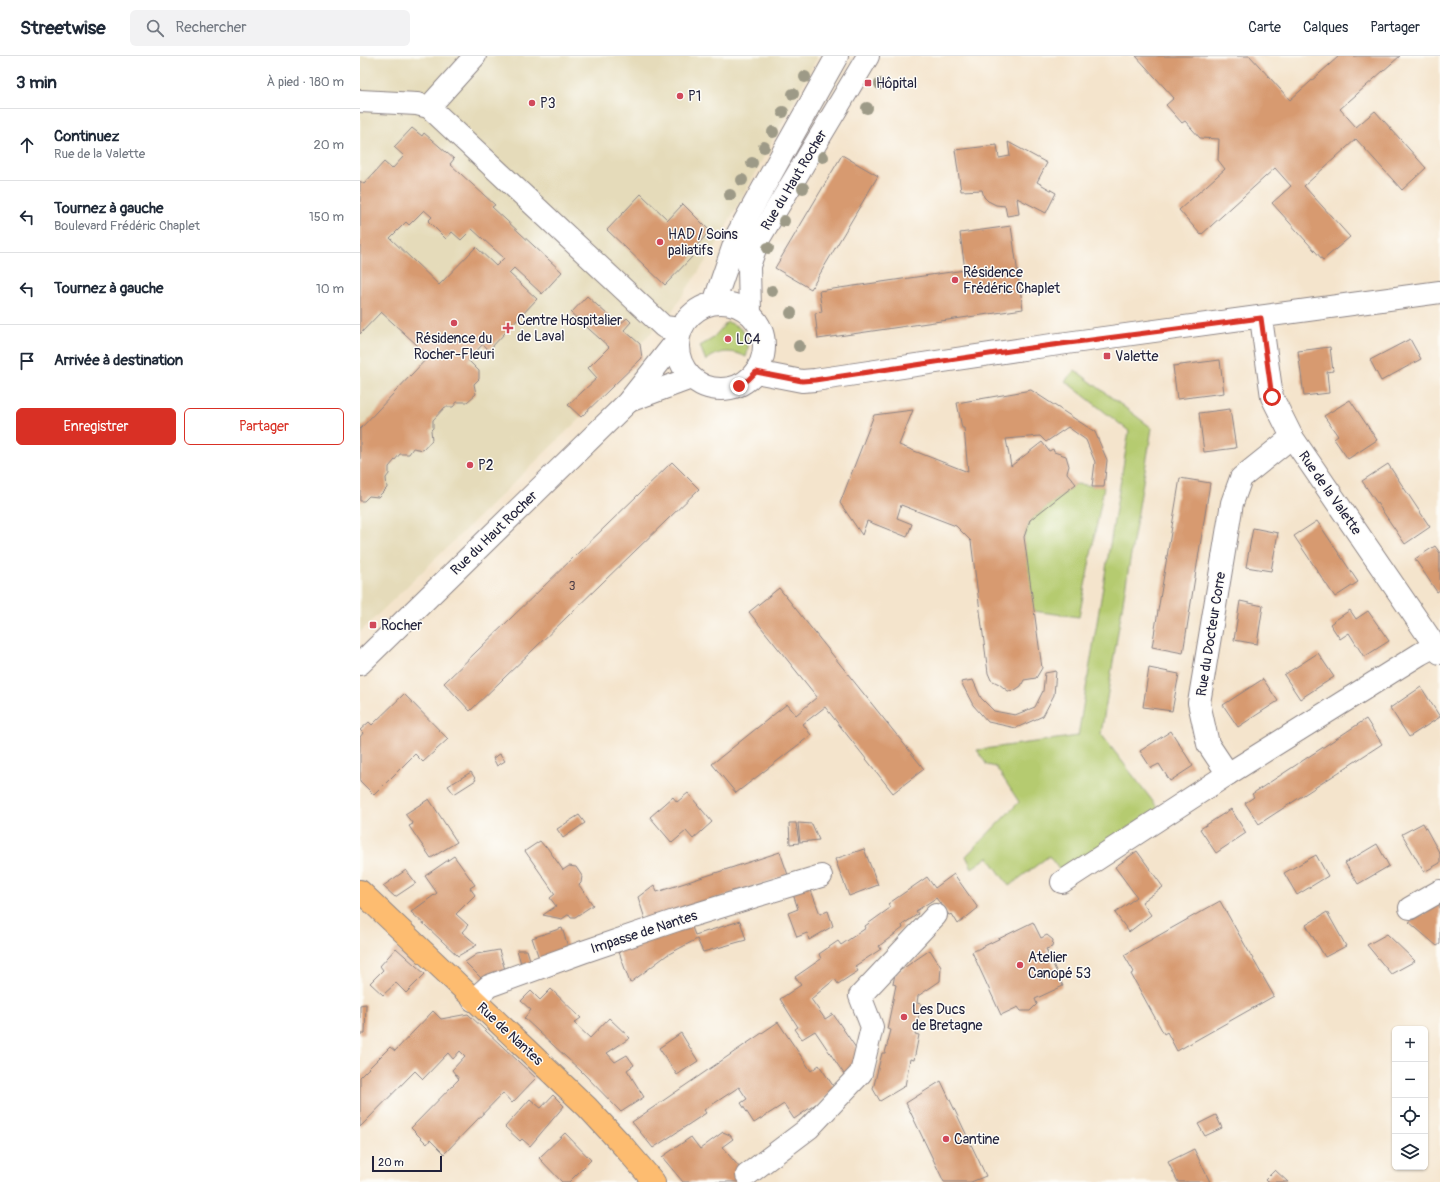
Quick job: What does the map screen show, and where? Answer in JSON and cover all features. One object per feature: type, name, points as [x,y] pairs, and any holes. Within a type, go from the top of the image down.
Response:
[{"type":"main road","name":"Rue de Nantes","points":[[360,892],[587,1107],[654,1182]]},
{"type":"street","points":[[429,107],[475,56]]},
{"type":"street","name":"Rue du Haut Rocher","points":[[714,303],[738,233],[837,56]]},
{"type":"street","name":"Rue du Haut Rocher","points":[[750,313],[749,266],[758,240],[868,56]]},
{"type":"street","points":[[360,101],[418,104],[429,107],[664,327],[680,334]]},
{"type":"street","points":[[796,129],[824,131]]},
{"type":"street","points":[[756,372],[802,381],[815,380],[1035,347],[1261,318],[1440,292]]},
{"type":"street","points":[[714,303],[733,304],[750,313],[761,329],[765,348],[762,361],[756,372],[739,386],[728,389],[714,389],[702,385],[691,378],[683,368],[678,356],[680,334],[689,316],[701,308],[714,303]]},
{"type":"street","name":"Rue de la Valette","points":[[1261,318],[1272,397],[1292,437],[1438,649]]},
{"type":"street","name":"Rue du Haut Rocher","points":[[360,664],[628,402],[680,334]]},
{"type":"street","name":"Rue du Haut Rocher","points":[[628,402],[691,378]]},
{"type":"street","name":"Rue du Docteur Corre","points":[[1228,774],[1208,744],[1199,703],[1232,503],[1241,478],[1292,437]]},
{"type":"street","points":[[1062,882],[1228,774],[1420,654],[1438,649]]},
{"type":"street","name":"Impasse de Nantes","points":[[473,1000],[489,986],[583,952],[677,920],[821,876]]},
{"type":"street","points":[[1410,908],[1440,890]]},
{"type":"street","points":[[747,1175],[809,1128],[861,1073],[872,1027],[860,996],[936,915]]},
{"type":"shaded area","name":"Centre Hospitalier de Laval","points":[[360,56],[818,56],[716,246],[672,311],[640,344],[642,358],[360,632]]},
{"type":"green space","points":[[727,322],[738,327],[746,335],[748,351],[746,357],[736,353],[726,352],[710,357],[706,361],[700,346],[712,339]]},
{"type":"green space","points":[[1075,370],[1152,428],[1101,734],[1158,808],[1061,872],[1049,856],[1009,886],[988,857],[972,868],[966,856],[1019,802],[996,767],[987,765],[977,750],[1078,736],[1129,431],[1065,381]]},
{"type":"green space","points":[[1076,484],[1104,487],[1079,617],[1033,611],[1024,537],[1030,520]]},
{"type":"building","points":[[1136,56],[1250,56],[1290,100],[1339,56],[1400,56],[1340,109],[1356,127],[1375,111],[1426,168],[1402,190],[1356,139],[1304,186],[1350,237],[1323,260],[1272,203],[1291,186],[1275,168],[1201,235],[1179,210],[1225,169],[1218,160],[1219,139],[1200,138],[1185,121],[1182,123],[1166,105],[1174,98]]},
{"type":"building","name":"Résidence du Rocher-Fleuri","points":[[412,128],[422,136],[424,133],[454,159],[450,164],[495,205],[492,207],[562,272],[542,294],[514,268],[509,273],[537,299],[489,350],[483,344],[468,360],[479,371],[479,379],[474,384],[476,394],[467,402],[457,402],[453,407],[445,407],[433,420],[433,428],[431,430],[432,440],[423,450],[413,448],[409,454],[400,454],[389,467],[389,474],[386,478],[387,488],[378,497],[369,496],[364,501],[360,501],[360,429],[429,356],[381,312],[360,334],[360,181],[364,184],[384,162],[392,169],[404,156],[394,147]],"holes":[[[424,210],[432,217],[428,221],[446,239],[452,232],[461,240],[472,229],[504,258],[496,266],[476,247],[439,285],[390,238],[406,222],[409,225]]]},
{"type":"building","points":[[1008,142],[1047,163],[1037,182],[1056,193],[1046,213],[1017,198],[1019,214],[1007,216],[1005,206],[996,205],[988,201],[984,197],[982,190],[961,191],[955,150],[997,145],[999,158],[1010,156]]},
{"type":"building","points":[[842,155],[878,176],[811,289],[775,268]]},
{"type":"building","name":"HAD / Soins paliatifs","points":[[641,194],[668,220],[683,204],[710,231],[689,254],[692,257],[665,285],[607,230]]},
{"type":"building","name":"Résidence Frédéric Chaplet","points":[[1011,226],[1023,309],[818,339],[815,313],[822,312],[819,291],[965,270],[960,233]]},
{"type":"building","points":[[587,296],[619,325],[627,318],[631,322],[624,330],[640,344],[642,358],[581,417],[568,405],[597,378],[588,368],[609,347],[571,313]]},
{"type":"building","points":[[1410,339],[1421,359],[1381,381],[1370,360]]},
{"type":"building","points":[[1330,347],[1333,371],[1327,372],[1329,393],[1304,396],[1298,351]]},
{"type":"building","points":[[1220,360],[1224,393],[1177,399],[1173,366]]},
{"type":"building","points":[[1031,390],[1095,432],[1107,460],[1104,487],[1092,487],[1095,462],[1086,440],[1068,427],[1046,442],[1040,436],[1006,439],[1011,466],[1042,442],[1049,451],[1053,449],[1054,452],[1066,456],[1069,466],[1067,473],[1076,484],[1030,520],[1024,537],[1042,668],[1036,678],[1024,680],[1021,686],[1015,690],[1008,691],[991,680],[988,673],[971,541],[956,526],[901,505],[897,518],[912,524],[907,537],[867,521],[862,535],[840,503],[874,415],[913,410],[899,445],[968,472],[964,428],[962,428],[957,403]]},
{"type":"building","points":[[1350,400],[1377,440],[1348,459],[1334,439],[1338,436],[1324,416]]},
{"type":"building","points":[[1230,409],[1236,448],[1204,452],[1199,413]]},
{"type":"building","points":[[672,462],[699,489],[470,711],[444,683]]},
{"type":"building","points":[[1388,464],[1430,527],[1405,544],[1362,481]]},
{"type":"building","points":[[1180,478],[1210,483],[1183,653],[1152,647]]},
{"type":"building","points":[[1317,521],[1358,582],[1335,597],[1294,536]]},
{"type":"building","points":[[1253,528],[1278,533],[1271,571],[1246,567]]},
{"type":"building","points":[[1435,546],[1440,553],[1440,590],[1437,592],[1415,559]]},
{"type":"building","points":[[779,588],[924,769],[893,793],[825,707],[803,724],[811,735],[736,793],[712,764],[787,704],[796,715],[817,697],[749,612]]},
{"type":"building","points":[[1240,601],[1263,606],[1257,644],[1234,640]]},
{"type":"building","points":[[1350,610],[1356,619],[1368,611],[1389,641],[1364,657],[1349,633],[1340,639],[1330,624]]},
{"type":"building","points":[[1318,653],[1334,677],[1300,699],[1284,675]]},
{"type":"building","points":[[1149,668],[1179,674],[1172,711],[1143,707]]},
{"type":"building","points":[[1056,671],[1054,695],[1043,716],[1016,728],[988,722],[973,705],[961,682],[973,680],[981,698],[994,711],[1015,715],[1035,707],[1043,691],[1045,673]]},
{"type":"building","points":[[1263,679],[1278,701],[1238,727],[1223,705]]},
{"type":"building","points":[[1421,687],[1440,717],[1409,737],[1390,708]]},
{"type":"building","points":[[404,694],[448,739],[423,762],[415,754],[374,795],[360,781],[360,737],[363,733],[360,730],[369,722],[372,725]]},
{"type":"building","points":[[1366,719],[1382,744],[1259,824],[1245,803],[1254,797],[1252,794]]},
{"type":"building","points":[[1171,731],[1193,766],[1170,781],[1159,764],[1151,768],[1140,751]]},
{"type":"building","points":[[500,754],[505,761],[497,766],[493,758]]},
{"type":"building","points":[[471,772],[476,780],[454,794],[448,786]]},
{"type":"building","points":[[688,793],[712,822],[693,839],[686,831],[672,843],[650,817],[673,797],[677,802]]},
{"type":"building","points":[[429,799],[457,842],[431,858],[409,826],[413,824],[405,814]]},
{"type":"building","points":[[1231,809],[1246,833],[1216,853],[1200,829]]},
{"type":"building","points":[[579,815],[585,823],[563,838],[557,829]]},
{"type":"building","points":[[789,823],[796,823],[799,843],[790,844]]},
{"type":"building","points":[[798,823],[812,824],[819,840],[800,842]]},
{"type":"building","points":[[1423,823],[1440,854],[1440,863],[1424,872],[1402,834]]},
{"type":"building","points":[[540,841],[545,847],[546,846],[563,870],[569,866],[576,867],[582,876],[581,883],[579,885],[593,905],[575,917],[571,917],[569,914],[562,919],[543,915],[556,906],[550,898],[555,894],[525,851]]},
{"type":"building","points":[[1377,844],[1389,866],[1358,884],[1345,863]]},
{"type":"building","points":[[864,849],[878,885],[849,896],[835,859]]},
{"type":"building","points":[[1137,851],[1163,887],[1142,902],[1151,915],[1129,932],[1115,913],[1137,897],[1115,867]]},
{"type":"building","points":[[780,852],[788,875],[646,922],[638,897],[654,885],[657,892]]},
{"type":"building","points":[[1316,855],[1328,876],[1297,895],[1284,873]]},
{"type":"building","points":[[454,856],[475,885],[470,888],[475,895],[456,914],[468,925],[462,932],[477,945],[458,956],[411,912],[437,893],[425,876]]},
{"type":"building","points":[[406,870],[416,883],[395,897],[383,886]]},
{"type":"building","points":[[954,874],[978,908],[958,924],[952,914],[949,915],[936,898],[916,911],[918,914],[902,925],[903,928],[879,946],[881,949],[855,966],[858,971],[838,984],[835,979],[811,999],[825,1019],[833,1014],[858,1051],[855,1071],[846,1077],[815,1031],[802,1039],[795,1029],[798,1027],[780,999],[801,985],[795,977],[821,959],[819,954],[838,941],[841,945],[866,928],[865,926],[890,908],[888,904],[927,877],[935,888]]},
{"type":"building","points":[[809,885],[820,914],[828,911],[833,926],[809,940],[807,933],[797,937],[788,913],[798,909],[792,891]]},
{"type":"building","points":[[1220,901],[1274,996],[1177,1051],[1167,1032],[1164,1034],[1131,974],[1134,972],[1124,955]]},
{"type":"building","points":[[1440,904],[1440,944],[1437,946],[1409,922]]},
{"type":"building","points":[[1327,912],[1346,946],[1325,957],[1306,925]]},
{"type":"building","points":[[740,921],[746,940],[703,952],[697,939],[667,955],[630,983],[619,952],[614,953],[612,948],[690,922],[695,935]]},
{"type":"building","points":[[1033,922],[1041,938],[1047,935],[1053,940],[1052,947],[1046,949],[1063,986],[1035,999],[1037,1004],[1030,1011],[1021,1011],[1018,1007],[1001,1015],[972,952]]},
{"type":"building","points":[[562,928],[569,950],[540,961],[532,938]]},
{"type":"building","points":[[1387,934],[1415,961],[1391,974],[1367,945]]},
{"type":"building","points":[[396,948],[425,974],[406,993],[396,983],[383,995],[370,983],[383,970],[380,966]]},
{"type":"building","points":[[499,950],[506,973],[484,981],[465,962],[477,954]]},
{"type":"building","points":[[517,950],[527,950],[531,963],[522,967]]},
{"type":"building","name":"Les Ducs de Bretagne","points":[[930,950],[941,967],[940,981],[918,996],[917,1003],[921,1004],[915,1034],[919,1035],[914,1060],[910,1059],[905,1086],[880,1101],[873,1089],[882,1053],[885,1053],[891,1030],[887,1029],[896,985],[893,984],[895,974]]},
{"type":"building","points":[[551,989],[581,1018],[574,1023],[590,1038],[609,1018],[630,1038],[607,1053],[615,1062],[627,1055],[634,1065],[627,1070],[644,1097],[621,1112],[581,1071],[524,1018],[531,1010],[521,1001],[531,991],[540,1000]]},
{"type":"building","points":[[366,1004],[365,1034],[360,1034],[360,1005]]},
{"type":"building","points":[[433,1011],[441,1019],[468,1014],[536,1078],[512,1103],[503,1093],[444,1154],[430,1140],[427,1144],[411,1128],[459,1079],[452,1070],[465,1056],[460,1051],[453,1059],[448,1053],[423,1079],[415,1071],[360,1127],[360,1077],[390,1047],[395,1051]]},
{"type":"building","points":[[778,1022],[811,1071],[819,1065],[836,1090],[794,1119],[784,1104],[754,1123],[741,1103],[747,1099],[739,1087],[704,1110],[706,1113],[653,1148],[632,1122]]},
{"type":"building","points":[[681,1033],[698,1061],[677,1075],[659,1048]]},
{"type":"building","name":"Cantine","points":[[941,1081],[986,1176],[971,1182],[944,1182],[906,1103]]},
{"type":"building","points":[[553,1095],[564,1106],[530,1146],[522,1139],[520,1141],[505,1127],[530,1099],[541,1108]]},
{"type":"building","points":[[1216,1115],[1222,1128],[1205,1136],[1198,1124]]},
{"type":"building","points":[[723,1132],[730,1135],[733,1139],[722,1147],[752,1182],[683,1182],[662,1157],[691,1137],[700,1149]]},
{"type":"building","points":[[565,1133],[591,1160],[569,1182],[562,1182],[539,1158]]},
{"type":"building","points":[[1194,1149],[1210,1182],[1178,1182],[1168,1162]]},
{"type":"building","points":[[1275,1170],[1288,1182],[1267,1182],[1265,1180]]},
{"type":"place","name":"Hôpital","points":[[868,83]]},
{"type":"place","name":"P1","points":[[680,96]]},
{"type":"place","name":"P3","points":[[532,103]]},
{"type":"place","name":"HAD / Soins paliatifs","points":[[660,242]]},
{"type":"place","name":"Résidence Frédéric Chaplet","points":[[955,280]]},
{"type":"place","name":"Résidence du Rocher-Fleuri","points":[[454,323]]},
{"type":"place","name":"Centre Hospitalier de Laval","points":[[508,328]]},
{"type":"place","name":"LC4","points":[[728,339]]},
{"type":"place","name":"Valette","points":[[1107,356]]},
{"type":"place","name":"P2","points":[[470,465]]},
{"type":"place","name":"Rocher","points":[[373,625]]},
{"type":"place","name":"Atelier Canopé 53","points":[[1020,965]]},
{"type":"place","name":"Les Ducs de Bretagne","points":[[904,1017]]},
{"type":"place","name":"Cantine","points":[[946,1139]]},
{"type":"route","points":[[739,386],[756,372],[802,381],[815,380],[1030,348],[1261,318],[1272,397]]}]
